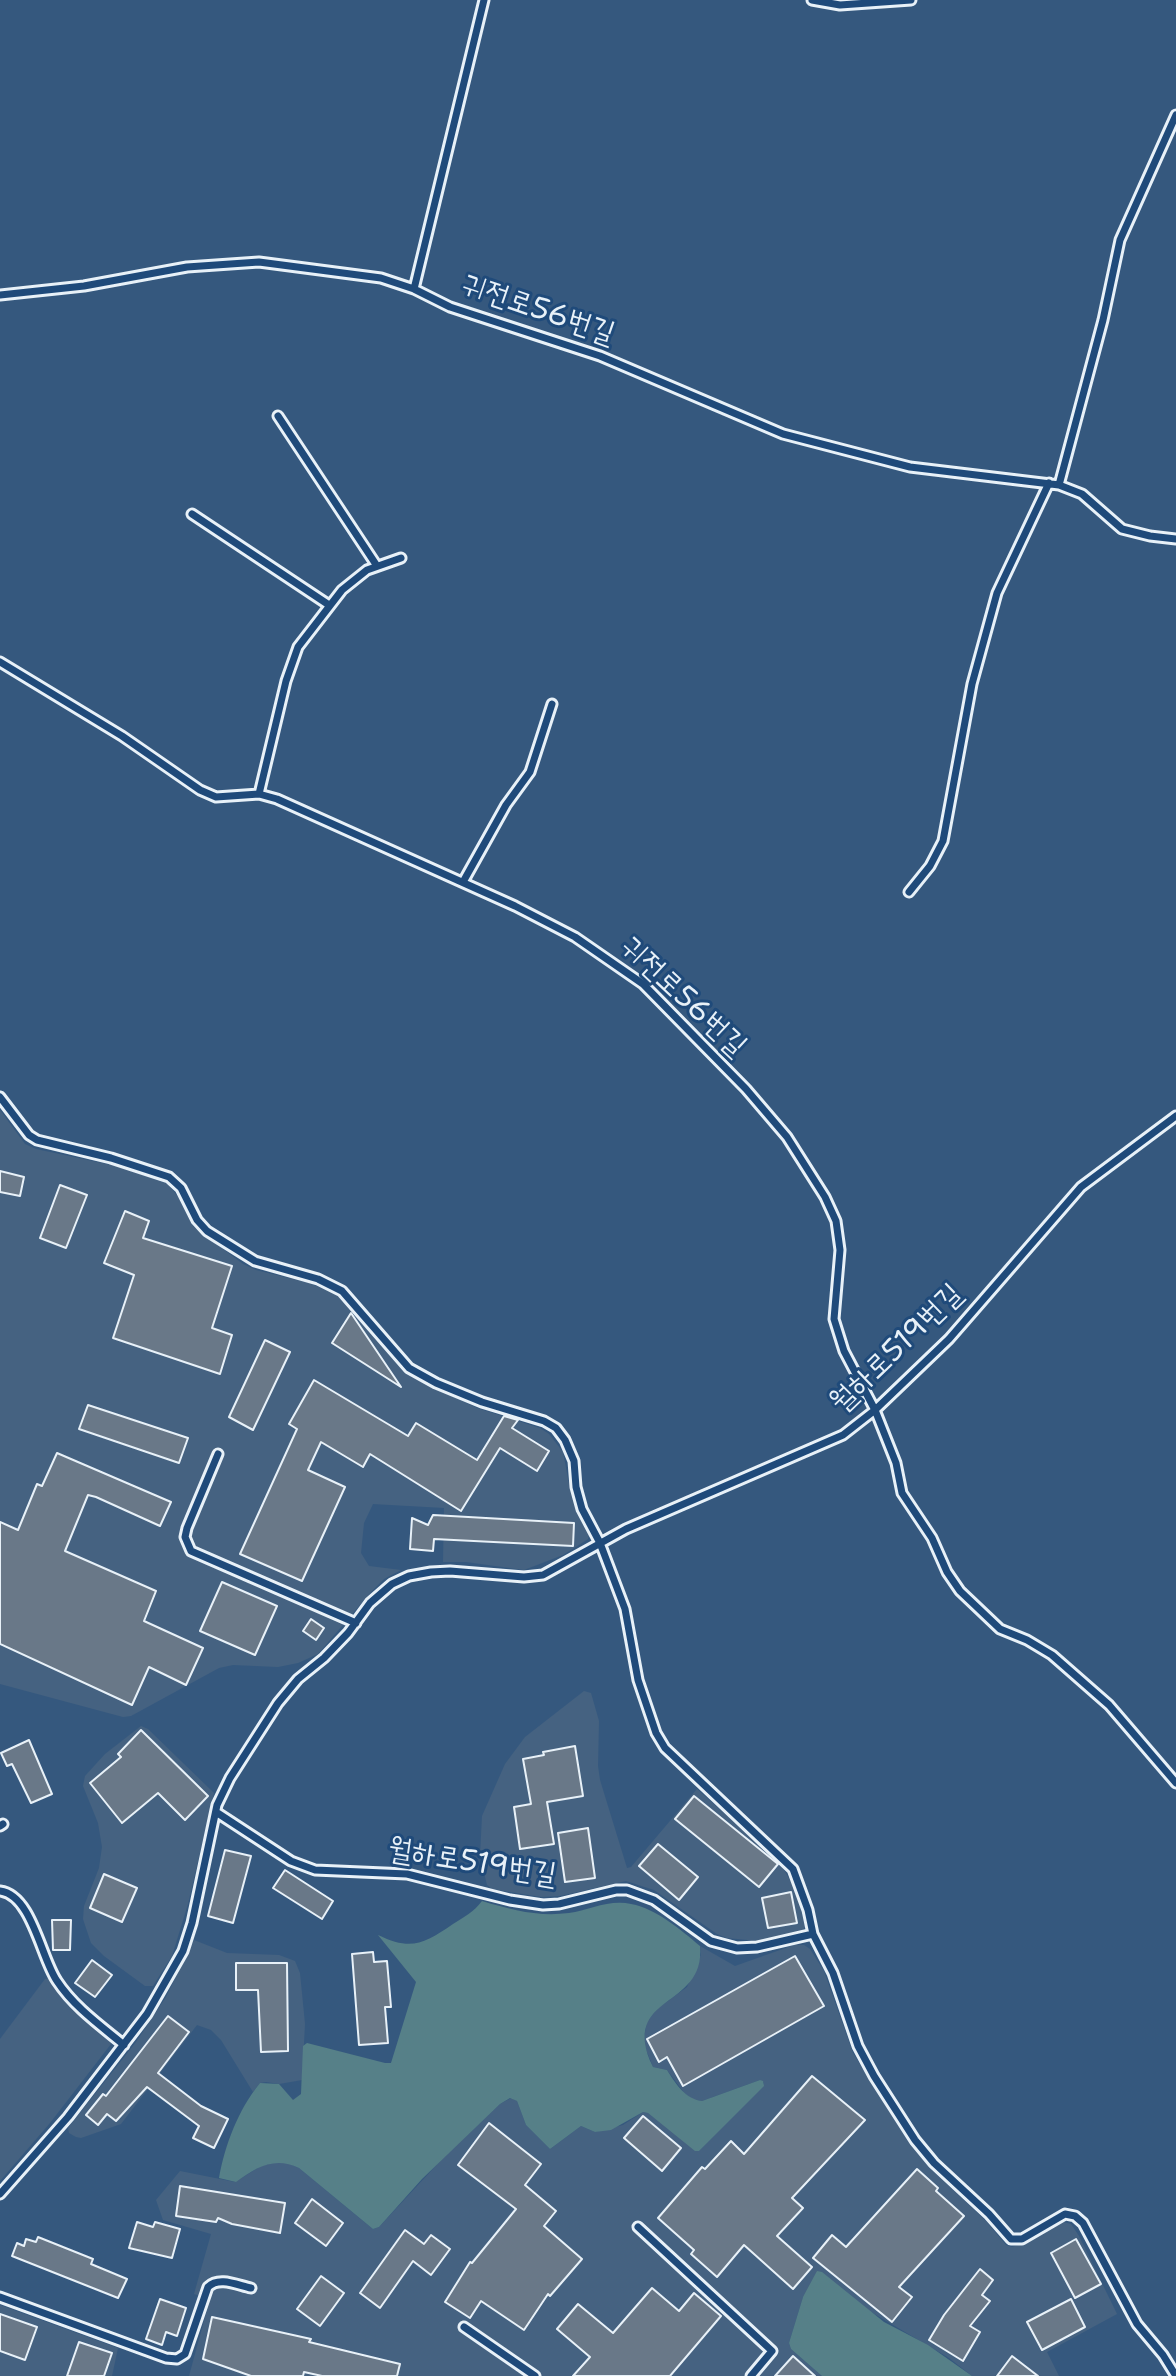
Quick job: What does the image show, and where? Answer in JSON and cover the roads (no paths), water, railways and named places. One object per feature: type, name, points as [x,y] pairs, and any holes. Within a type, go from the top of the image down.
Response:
[{"type":"lane","points":[[414,289],[484,0]]},
{"type":"lane","points":[[812,0],[840,5],[911,0]]},
{"type":"lane","points":[[1059,485],[1103,320],[1120,240],[1176,115]]},
{"type":"lane","name":"귀전로56번길","points":[[0,295],[84,286],[187,267],[259,262],[381,278],[414,289],[450,307],[600,356],[783,434],[910,467],[1059,485],[1082,494],[1122,529],[1176,539]]},
{"type":"lane","points":[[278,416],[377,566]]},
{"type":"lane","points":[[909,892],[930,866],[943,841],[972,684],[997,593],[1049,483]]},
{"type":"lane","points":[[192,514],[329,605]]},
{"type":"lane","points":[[259,794],[286,681],[298,647],[342,590],[367,570],[401,558]]},
{"type":"lane","name":"귀전로56번길","points":[[0,662],[122,736],[200,790],[216,797],[259,794],[277,799],[463,882],[575,937],[643,984],[746,1089],[787,1137],[825,1197],[836,1221],[840,1250],[834,1319],[844,1351],[875,1410],[896,1463],[902,1493],[932,1538],[947,1572],[960,1591],[1000,1629],[1052,1655],[1098,1695],[1176,1783]]},
{"type":"lane","points":[[463,882],[506,805],[530,772],[552,704]]},
{"type":"lane","points":[[0,1097],[29,1135],[37,1140],[111,1158],[169,1177],[181,1188],[197,1220],[207,1231],[255,1261],[318,1279],[342,1291],[409,1368],[470,1398],[544,1421],[556,1428],[574,1461],[582,1509],[600,1543],[625,1609],[638,1680],[656,1733],[665,1748],[793,1869],[813,1934],[833,1973],[858,2046],[915,2140],[1011,2239],[1022,2239],[1057,2216],[1075,2216],[1092,2237],[1137,2324],[1176,2376]]},
{"type":"lane","name":"월하로519번길","points":[[0,2194],[68,2117],[147,2014],[183,1951],[199,1895],[216,1812],[230,1778],[278,1703],[298,1679],[324,1658],[370,1603],[392,1584],[409,1576],[450,1571],[524,1577],[543,1575],[600,1543],[700,1496],[843,1435],[875,1410],[949,1339],[1081,1187],[1176,1116]]},
{"type":"lane","points":[[218,1454],[187,1528],[185,1537],[191,1551],[356,1623]]},
{"type":"lane","name":"월하로519번길","points":[[216,1812],[291,1861],[315,1870],[407,1874],[510,1900],[543,1905],[627,1890],[654,1900],[711,1941],[737,1948],[757,1947],[813,1934]]},
{"type":"lane","points":[[0,1891],[15,1898],[34,1925],[49,1968],[59,1984],[83,2011],[124,2045]]},
{"type":"lane","points":[[638,2227],[772,2351],[751,2376]]},
{"type":"lane","points":[[0,2297],[166,2358],[177,2359],[185,2354],[208,2287],[213,2282],[251,2288]]},
{"type":"lane","points":[[464,2327],[535,2376]]}]
